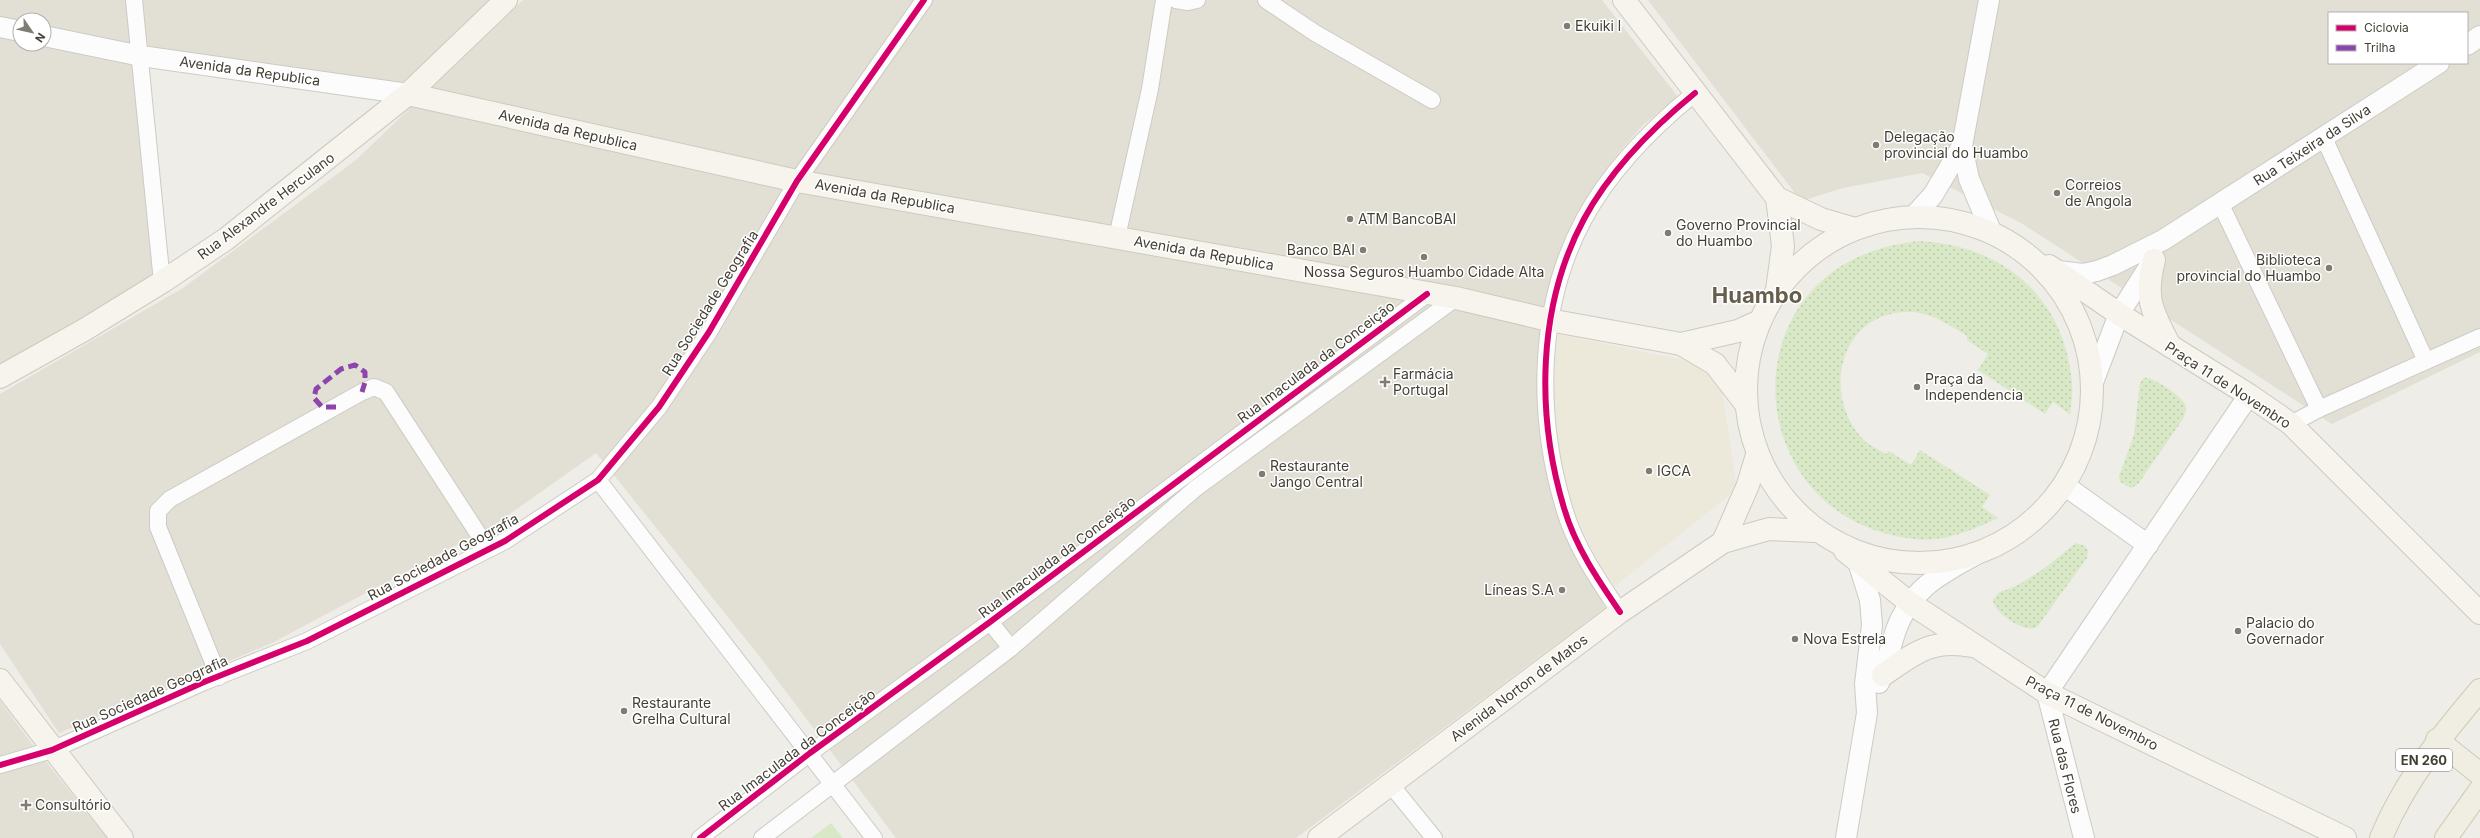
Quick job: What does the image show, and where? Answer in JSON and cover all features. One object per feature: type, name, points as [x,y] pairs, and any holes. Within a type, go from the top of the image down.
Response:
[{"type":"main road","name":"Rua Alexandre Herculano","points":[[0,377],[84,330],[162,282],[232,234],[408,94],[506,0]]},
{"type":"main road","points":[[1624,0],[1777,198],[1821,219],[1855,229]]},
{"type":"main road","name":"Avenida da Republica","points":[[408,94],[797,181],[1456,298],[1549,320],[1681,344]]},
{"type":"main road","points":[[1777,198],[1783,246],[1777,290]]},
{"type":"main road","name":"Praça 11 de Novembro","points":[[2345,838],[2047,693],[1910,603],[1838,546],[1815,531],[1780,497],[1757,455],[1749,430],[1745,403],[1747,362],[1760,322],[1777,290],[1812,254],[1855,229],[1914,216],[1953,220],[1990,232],[2058,271],[2119,314],[2249,395],[2291,424],[2480,613]]},
{"type":"main road","name":"Praça 11 de Novembro","points":[[1838,546],[1907,564],[1978,554],[2026,527],[2064,485],[2086,437],[2092,385],[2087,347],[2074,310],[2052,278],[2024,251]]},
{"type":"main road","points":[[2154,260],[2148,282],[2150,304],[2170,347]]},
{"type":"main road","points":[[1681,344],[1738,331],[1760,322]]},
{"type":"main road","points":[[1681,344],[1715,364],[1745,403]]},
{"type":"main road","points":[[1723,542],[1748,484],[1757,455]]},
{"type":"main road","points":[[1723,542],[1769,529],[1815,531]]},
{"type":"main road","name":"Avenida Norton de Matos","points":[[1319,838],[1620,612],[1723,542]]},
{"type":"main road","points":[[1882,675],[1922,649],[1934,645],[1947,643],[1975,647]]},
{"type":"main road","points":[[0,680],[52,750],[122,838]]},
{"type":"main road","name":"EN 260","points":[[2381,838],[2393,809],[2437,740],[2480,690]]},
{"type":"main road","points":[[2437,740],[2480,774]]},
{"type":"main road","points":[[2446,838],[2480,790]]},
{"type":"street","points":[[134,0],[141,56],[162,282]]},
{"type":"street","name":"Rua Sociedade Geografia","points":[[0,765],[52,750],[219,677],[307,641],[505,541],[598,480],[659,407],[709,332],[797,181],[924,0]]},
{"type":"street","points":[[1117,237],[1150,89],[1164,0]]},
{"type":"street","points":[[1176,0],[1188,2],[1197,0]]},
{"type":"street","points":[[1266,0],[1315,33],[1432,100]]},
{"type":"street","points":[[1914,216],[1933,195],[1962,146],[1990,0]]},
{"type":"street","points":[[0,27],[12,29]]},
{"type":"street","points":[[2468,44],[2480,36]]},
{"type":"street","name":"Avenida da Republica","points":[[52,38],[141,56],[408,94]]},
{"type":"street","name":"Rua Teixeira da Silva","points":[[2058,271],[2083,274],[2103,269],[2184,228],[2437,64]]},
{"type":"street","points":[[1620,612],[1591,568],[1564,509],[1550,453],[1545,382],[1549,320],[1567,261],[1584,219],[1618,169],[1657,124],[1696,93]]},
{"type":"street","points":[[2324,138],[2426,361]]},
{"type":"street","points":[[1962,146],[1969,179],[1990,232]]},
{"type":"street","points":[[2221,205],[2319,409]]},
{"type":"street","name":"Rua Teixeira da Silva","points":[[2092,385],[2119,314],[2154,260],[2184,228]]},
{"type":"street","name":"Rua Imaculada da Conceição","points":[[700,838],[810,753],[990,622],[1427,294]]},
{"type":"street","points":[[762,838],[832,782],[1011,648],[1196,488],[1456,298]]},
{"type":"street","points":[[2291,424],[2319,409],[2480,337]]},
{"type":"street","points":[[219,677],[158,527],[158,511],[170,499],[362,392],[374,387],[386,392],[488,549]]},
{"type":"street","points":[[2047,693],[2249,395]]},
{"type":"street","points":[[598,480],[810,753],[874,838]]},
{"type":"street","points":[[2064,485],[2148,545]]},
{"type":"street","points":[[1846,838],[1867,713],[1882,675],[1897,628],[1910,603],[1936,576],[1978,554]]},
{"type":"street","points":[[1858,562],[1866,584],[1872,611],[1865,684],[1867,713]]},
{"type":"street","points":[[990,622],[1011,648]]},
{"type":"street","name":"Rua das Flores","points":[[2047,693],[2084,838]]},
{"type":"street","points":[[1391,785],[1434,838]]},
{"type":"shaded area","points":[[0,0],[506,0],[408,94],[141,56],[162,282],[0,377]]},
{"type":"shaded area","points":[[523,0],[1602,0],[1678,97],[1643,125],[1620,151],[1582,208],[1541,331],[1538,410],[1551,482],[1574,544],[1605,608],[1296,838],[896,838],[760,657],[596,453],[494,525],[272,643],[59,733],[0,644],[0,394],[183,288],[356,160]]},
{"type":"shaded area","points":[[1648,0],[2480,0],[2480,352],[2332,424],[2021,223],[1922,173],[1843,188],[1801,201]]},
{"type":"shaded area","name":"IGCA","points":[[1557,334],[1698,363],[1722,390],[1737,489],[1615,586],[1598,563],[1573,509],[1559,453],[1553,388]]},
{"type":"shaded area","points":[[0,701],[32,744],[107,838],[0,838]]},
{"type":"green space","points":[[1917,241],[1948,244],[1976,252],[2002,265],[2024,281],[2042,301],[2057,325],[2067,352],[2072,383],[2070,414],[2053,402],[2045,414],[1978,370],[1988,354],[1967,340],[1967,336],[1942,321],[1921,313],[1914,312],[1890,314],[1870,323],[1855,337],[1846,355],[1841,375],[1842,396],[1848,417],[1863,440],[1886,454],[1889,451],[1911,465],[1920,450],[1990,495],[1982,507],[1998,518],[1958,534],[1934,539],[1905,538],[1886,534],[1867,527],[1831,506],[1804,478],[1786,444],[1776,406],[1777,368],[1787,330],[1807,296],[1838,268],[1847,262],[1866,253],[1886,247]]},
{"type":"green space","points":[[2144,378],[2148,378],[2159,383],[2172,392],[2185,404],[2186,410],[2183,419],[2138,484],[2131,488],[2120,482],[2119,476],[2134,435],[2140,383]]},
{"type":"green space","points":[[2076,543],[2085,546],[2088,551],[2087,558],[2037,627],[2025,628],[2011,621],[1999,611],[1993,600],[1998,593],[2016,586],[2042,570]]},
{"type":"green space","points":[[831,823],[843,838],[811,838]]},
{"type":"marked path","points":[[336,407],[322,407],[314,398],[316,389],[341,369],[355,365],[365,372],[365,382],[362,392]]},
{"type":"cycle path","points":[[0,765],[52,750],[204,682],[307,641],[505,541],[598,480],[659,407],[709,332],[797,181],[924,0]]},
{"type":"cycle path","points":[[1620,612],[1596,575],[1574,536],[1564,508],[1555,472],[1549,436],[1546,399],[1546,361],[1550,324],[1557,288],[1568,253],[1584,219],[1595,201],[1607,183],[1634,150],[1663,120],[1695,93]]},
{"type":"cycle path","points":[[700,838],[810,753],[990,622],[1427,294]]},
{"type":"place","name":"Ekuiki l","points":[[1567,26]]},
{"type":"place","name":"Delegação provincial do Huambo","points":[[1876,145]]},
{"type":"place","name":"Correios de Angola","points":[[2057,193]]},
{"type":"place","name":"ATM BancoBAI","points":[[1350,219]]},
{"type":"place","name":"Governo Provincial do Huambo","points":[[1668,233]]},
{"type":"place","name":"Banco BAI","points":[[1363,250]]},
{"type":"place","name":"Nossa Seguros Huambo Cidade Alta","points":[[1424,257]]},
{"type":"place","name":"Biblioteca provincial do Huambo","points":[[2329,268]]},
{"type":"place","name":"Farmácia Portugal","points":[[1385,382]]},
{"type":"place","name":"Praça da Independencia","points":[[1917,387]]},
{"type":"place","name":"IGCA","points":[[1649,471]]},
{"type":"place","name":"Restaurante Jango Central","points":[[1262,474]]},
{"type":"place","name":"Líneas S.A","points":[[1562,590]]},
{"type":"place","name":"Palacio do Governador","points":[[2238,631]]},
{"type":"place","name":"Nova Estrela","points":[[1795,639]]},
{"type":"place","name":"Restaurante Grelha Cultural","points":[[624,711]]},
{"type":"place","name":"Consultório","points":[[26,805]]},
{"type":"district","name":"Huambo","points":[[1757,295]]}]
